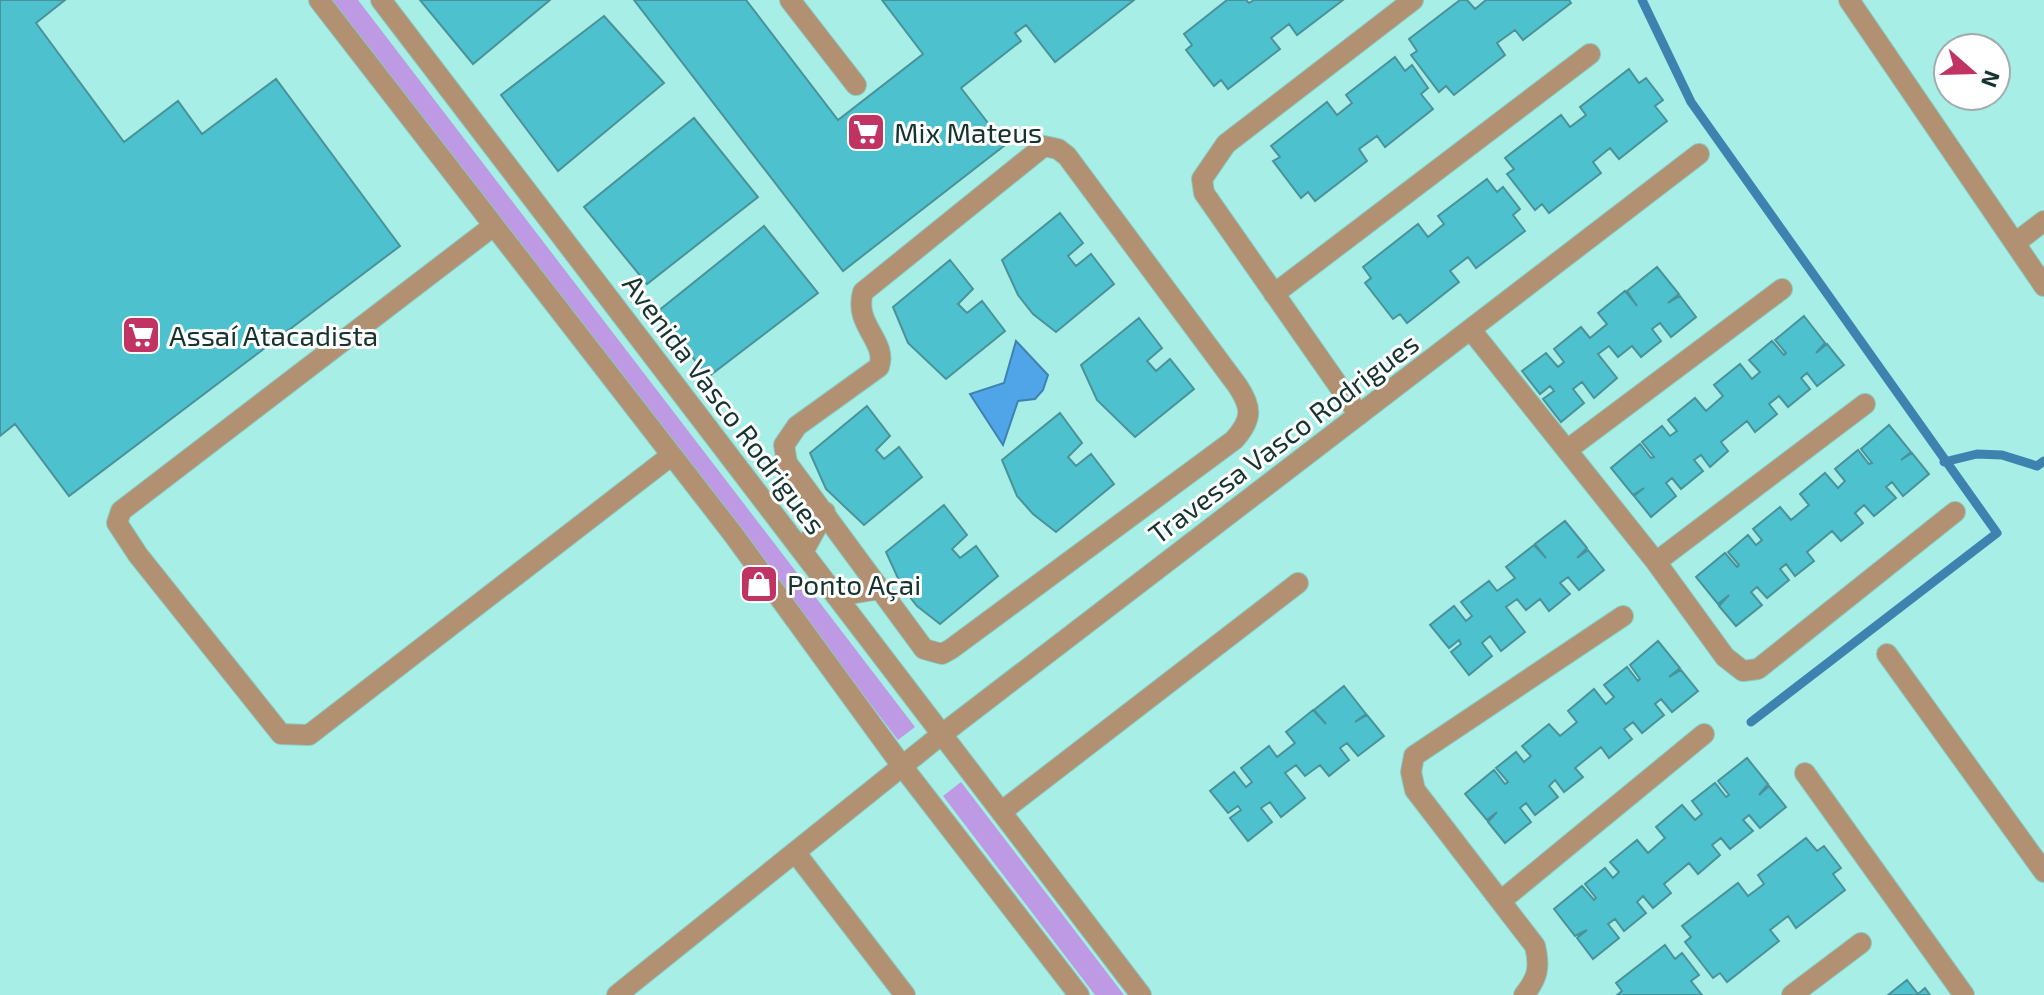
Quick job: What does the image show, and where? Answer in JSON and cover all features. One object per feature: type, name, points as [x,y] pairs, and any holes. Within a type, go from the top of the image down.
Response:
[{"type":"street","points":[[319,0],[492,227],[672,455],[902,766],[1079,995]]},
{"type":"street","name":"Avenida Vasco Rodrigues","points":[[381,0],[1141,995]]},
{"type":"street","points":[[790,0],[856,85]]},
{"type":"street","points":[[1359,415],[1204,193],[1202,179],[1226,144],[1413,0]]},
{"type":"street","points":[[1849,0],[2044,286]]},
{"type":"street","points":[[1274,294],[1590,54]]},
{"type":"street","points":[[1044,146],[1058,149],[1237,385],[1250,407],[1251,418],[1234,440],[942,654],[924,649],[880,589],[787,463],[784,445],[797,426],[879,367],[882,359],[879,349],[860,313],[863,292],[1044,146]]},
{"type":"street","name":"Travessa Vasco Rodrigues","points":[[617,995],[941,735],[1699,154]]},
{"type":"street","points":[[2015,243],[2044,221]]},
{"type":"street","points":[[492,227],[121,511],[117,523],[138,555],[281,734],[309,735],[672,455]]},
{"type":"street","points":[[1567,450],[1782,289]]},
{"type":"street","points":[[1471,330],[1656,562],[1725,657],[1743,671],[1750,672],[1955,512]]},
{"type":"street","points":[[1656,562],[1865,404]]},
{"type":"street","points":[[803,552],[825,512]]},
{"type":"street","points":[[1001,812],[1298,583]]},
{"type":"street","points":[[836,596],[880,589]]},
{"type":"street","points":[[1524,995],[1537,978],[1535,946],[1415,790],[1411,772],[1414,756],[1623,616]]},
{"type":"street","points":[[1887,654],[2044,872]]},
{"type":"street","points":[[1502,900],[1704,734]]},
{"type":"street","points":[[1805,773],[1964,995]]},
{"type":"street","points":[[795,852],[905,995]]},
{"type":"street","points":[[1792,995],[1861,943]]},
{"type":"shaded area","points":[[332,0],[358,0],[915,727],[898,740]]},
{"type":"shaded area","points":[[961,782],[1124,995],[1095,995],[943,796]]},
{"type":"water","points":[[1016,341],[1048,375],[1043,390],[1035,399],[1018,401],[1003,445],[970,394],[1004,383]]},
{"type":"building","name":"Assaí Atacadista","points":[[0,0],[65,0],[36,23],[124,142],[178,101],[202,134],[276,79],[400,246],[69,496],[15,424],[0,436]]},
{"type":"building","points":[[420,0],[550,0],[473,64]]},
{"type":"building","name":"Mix Mateus","points":[[634,0],[746,0],[838,120],[923,54],[882,0],[1134,0],[1055,62],[1026,25],[1015,33],[1021,41],[961,88],[1005,145],[843,271]]},
{"type":"building","points":[[1227,0],[1246,0],[1249,3],[1254,0],[1343,0],[1297,35],[1289,24],[1271,38],[1280,49],[1228,89],[1221,80],[1214,86],[1186,50],[1192,45],[1184,34]]},
{"type":"building","points":[[1460,0],[1467,0],[1475,9],[1486,0],[1569,0],[1571,3],[1523,40],[1515,30],[1497,43],[1505,55],[1454,95],[1446,86],[1439,92],[1411,55],[1417,51],[1409,39]]},
{"type":"building","points":[[604,16],[664,83],[558,171],[501,95]]},
{"type":"building","points":[[1395,57],[1405,71],[1412,65],[1428,88],[1421,94],[1433,109],[1385,147],[1377,136],[1359,149],[1367,161],[1315,201],[1308,192],[1301,198],[1273,161],[1280,157],[1271,146],[1327,102],[1337,115],[1352,103],[1346,95]]},
{"type":"building","points":[[1629,69],[1639,83],[1646,78],[1663,100],[1655,106],[1667,121],[1619,159],[1610,148],[1593,162],[1601,173],[1549,213],[1542,204],[1535,210],[1507,174],[1514,169],[1505,158],[1561,115],[1570,127],[1586,115],[1580,107]]},
{"type":"building","points":[[694,118],[758,197],[647,284],[584,207]]},
{"type":"building","points":[[1487,179],[1497,192],[1503,187],[1520,209],[1513,215],[1525,231],[1476,268],[1468,257],[1450,271],[1459,282],[1407,323],[1400,314],[1393,319],[1365,283],[1371,278],[1363,267],[1418,224],[1428,237],[1444,224],[1438,216]]},
{"type":"building","points":[[1060,213],[1083,243],[1068,256],[1076,266],[1091,254],[1114,284],[1056,332],[1033,314],[1018,295],[1002,260]]},
{"type":"building","points":[[764,226],[818,293],[708,377],[657,312]]},
{"type":"building","points":[[950,260],[973,289],[958,304],[967,313],[982,301],[1005,331],[946,379],[908,343],[893,307]]},
{"type":"building","points":[[1657,267],[1679,294],[1668,303],[1680,296],[1696,317],[1671,337],[1660,323],[1652,329],[1661,341],[1641,357],[1632,346],[1618,357],[1609,346],[1598,354],[1617,378],[1594,398],[1582,382],[1573,389],[1584,403],[1561,422],[1543,399],[1554,391],[1550,386],[1540,394],[1522,371],[1546,353],[1558,367],[1564,362],[1554,349],[1581,327],[1590,338],[1607,324],[1598,313],[1625,291],[1637,306],[1627,291]]},
{"type":"building","points":[[1804,316],[1825,343],[1816,353],[1827,344],[1844,365],[1817,386],[1807,373],[1801,378],[1810,389],[1788,407],[1779,396],[1769,404],[1777,414],[1755,432],[1747,421],[1721,442],[1728,451],[1710,467],[1701,455],[1694,460],[1703,471],[1681,489],[1672,478],[1666,483],[1676,496],[1651,517],[1634,496],[1644,488],[1633,495],[1611,468],[1640,444],[1651,458],[1654,457],[1642,442],[1662,426],[1670,436],[1677,431],[1668,420],[1695,398],[1706,411],[1723,396],[1714,385],[1740,364],[1752,379],[1760,372],[1749,360],[1772,341],[1784,355],[1786,353],[1775,340]]},
{"type":"building","points":[[1139,318],[1162,348],[1147,361],[1156,371],[1170,359],[1194,389],[1135,437],[1097,400],[1081,365]]},
{"type":"building","points":[[867,406],[890,436],[876,450],[884,459],[899,447],[922,477],[864,525],[826,489],[810,453]]},
{"type":"building","points":[[1060,413],[1082,443],[1068,457],[1076,466],[1091,454],[1114,484],[1056,532],[1017,496],[1002,460]]},
{"type":"building","points":[[1889,425],[1911,452],[1901,460],[1912,453],[1929,474],[1903,496],[1892,482],[1886,487],[1896,498],[1874,516],[1864,505],[1855,513],[1863,523],[1841,541],[1832,531],[1807,552],[1814,561],[1795,576],[1786,564],[1780,569],[1789,580],[1767,598],[1757,587],[1751,592],[1762,605],[1736,626],[1719,606],[1729,595],[1718,604],[1696,577],[1725,553],[1737,567],[1739,565],[1728,552],[1748,535],[1756,545],[1762,540],[1753,529],[1780,507],[1791,520],[1809,505],[1800,494],[1825,473],[1838,488],[1845,481],[1835,469],[1858,450],[1869,464],[1872,463],[1861,449]]},
{"type":"building","points":[[944,505],[967,535],[952,549],[960,558],[976,546],[998,576],[940,624],[917,606],[902,587],[886,552]]},
{"type":"building","points":[[1565,521],[1587,548],[1577,558],[1588,550],[1604,570],[1579,590],[1568,577],[1560,583],[1570,594],[1549,611],[1540,599],[1526,610],[1517,599],[1506,607],[1525,632],[1501,651],[1490,636],[1482,643],[1492,656],[1469,675],[1451,652],[1461,644],[1459,640],[1449,648],[1430,625],[1454,606],[1466,621],[1472,616],[1461,602],[1489,581],[1497,591],[1515,578],[1506,567],[1534,545],[1546,558],[1535,544]]},
{"type":"building","points":[[1658,641],[1680,668],[1669,677],[1681,670],[1698,691],[1672,712],[1661,699],[1655,704],[1664,715],[1642,733],[1633,722],[1624,729],[1632,739],[1609,758],[1601,747],[1575,768],[1583,777],[1564,792],[1555,780],[1549,786],[1558,797],[1535,815],[1526,803],[1520,808],[1531,822],[1505,843],[1488,822],[1497,812],[1487,820],[1465,794],[1494,770],[1505,784],[1508,782],[1496,768],[1516,752],[1524,762],[1531,756],[1522,746],[1549,724],[1560,736],[1577,722],[1568,711],[1594,689],[1606,704],[1614,697],[1604,685],[1627,667],[1638,681],[1640,679],[1630,665]]},
{"type":"building","points":[[1344,686],[1366,714],[1355,722],[1367,715],[1384,736],[1358,756],[1347,743],[1340,748],[1349,760],[1329,776],[1320,765],[1305,776],[1296,765],[1285,773],[1305,798],[1281,817],[1270,802],[1261,808],[1272,822],[1248,841],[1230,818],[1241,810],[1238,806],[1228,813],[1210,791],[1234,772],[1246,787],[1252,782],[1241,768],[1269,746],[1277,757],[1295,743],[1286,732],[1313,710],[1326,724],[1314,710]]},
{"type":"building","points":[[1747,758],[1768,784],[1759,795],[1769,786],[1786,807],[1760,828],[1749,815],[1743,820],[1753,831],[1730,849],[1721,838],[1712,845],[1720,855],[1698,874],[1689,863],[1664,884],[1671,893],[1653,908],[1643,896],[1637,902],[1646,913],[1624,931],[1615,919],[1608,924],[1619,938],[1593,959],[1577,938],[1587,930],[1575,936],[1554,909],[1582,886],[1594,900],[1596,898],[1585,884],[1605,868],[1613,878],[1619,872],[1610,862],[1637,840],[1648,853],[1665,838],[1656,827],[1682,805],[1695,820],[1702,814],[1692,801],[1715,783],[1726,797],[1729,795],[1718,781]]},
{"type":"building","points":[[1806,838],[1817,851],[1824,846],[1841,868],[1833,874],[1845,890],[1796,928],[1788,916],[1770,930],[1779,941],[1727,982],[1720,973],[1713,978],[1685,942],[1691,937],[1682,926],[1738,883],[1748,896],[1764,884],[1758,875]]},
{"type":"building","points":[[1665,945],[1675,959],[1682,953],[1699,975],[1691,981],[1702,995],[1617,995],[1622,991],[1616,983]]},
{"type":"building","points":[[1907,980],[1918,994],[1925,988],[1930,995],[1888,995]]},
{"type":"waterway","points":[[1642,0],[1691,102],[1997,533],[1751,722]]},
{"type":"waterway","points":[[1944,462],[1977,454],[2002,455],[2037,466],[2044,461]]},
{"type":"place","name":"Mix Mateus","points":[[866,132]]},
{"type":"place","name":"Assaí Atacadista","points":[[141,335]]},
{"type":"place","name":"Ponto Açai","points":[[759,584]]}]
